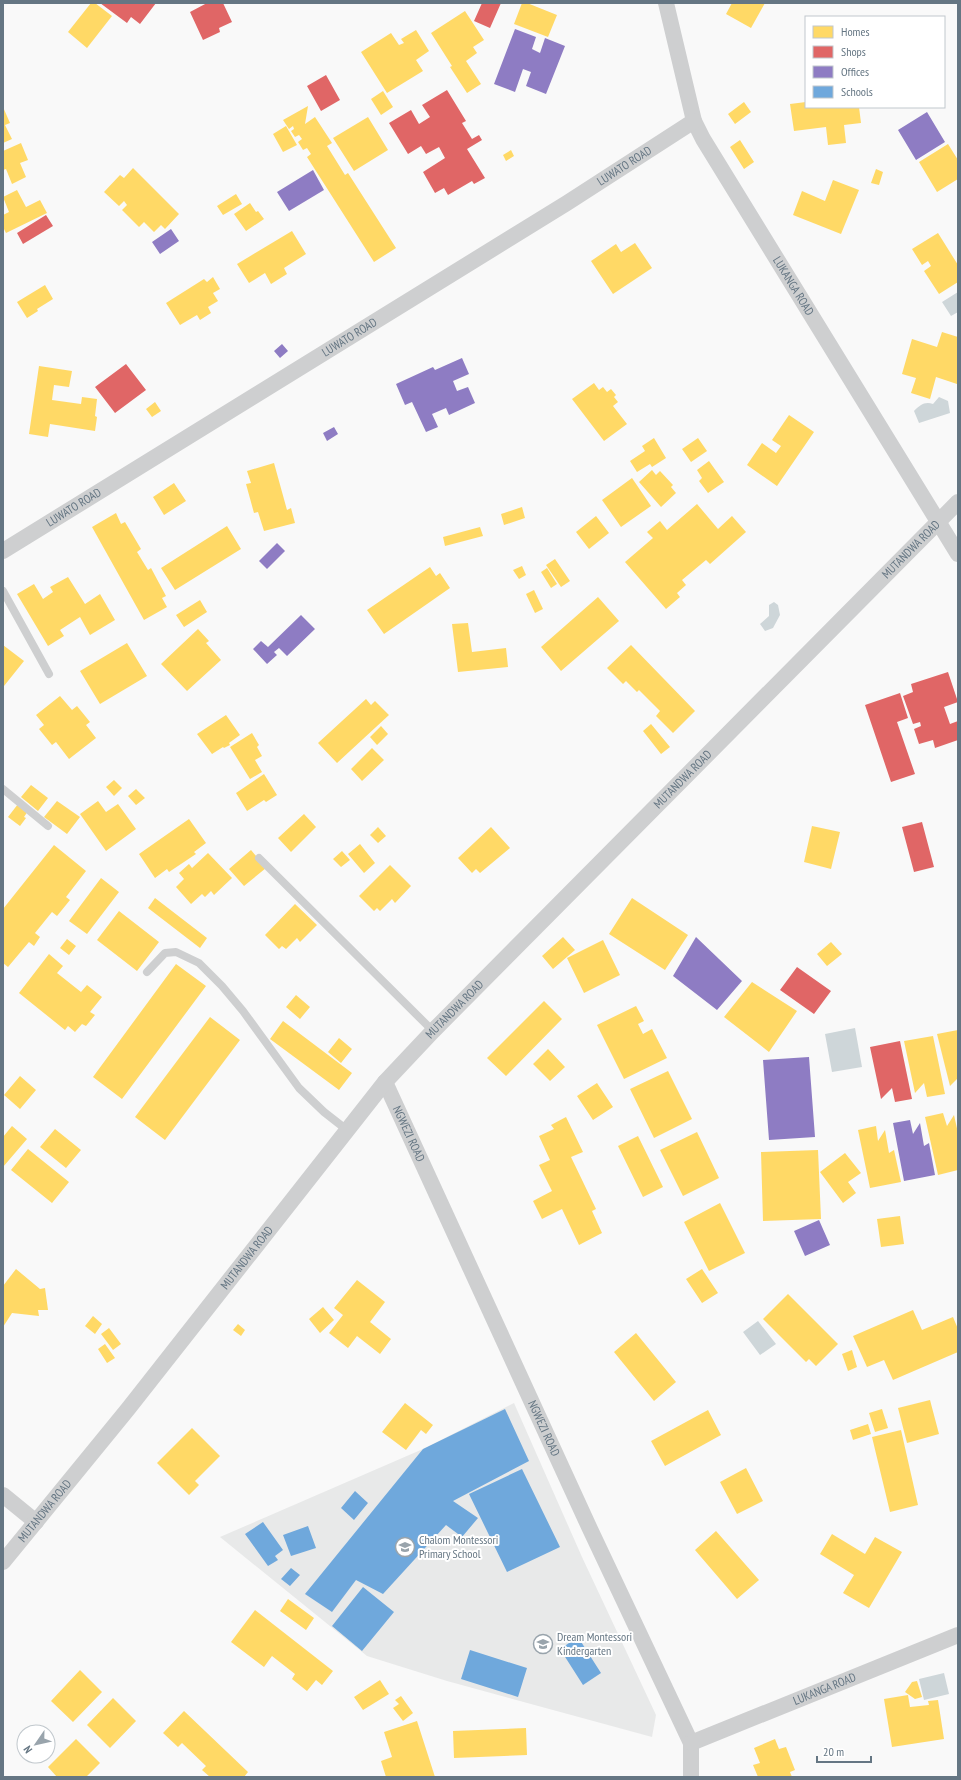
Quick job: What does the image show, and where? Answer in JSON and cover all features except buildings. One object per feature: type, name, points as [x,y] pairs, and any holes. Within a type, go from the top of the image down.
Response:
[{"type":"street","name":"LUKANGA ROAD","points":[[666,3],[694,121],[707,146],[958,554]]},
{"type":"street","name":"LUWATO ROAD","points":[[3,551],[567,203],[694,121]]},
{"type":"street","name":"MUTANDWA ROAD","points":[[3,1562],[128,1409],[385,1082],[433,1030],[958,502]]},
{"type":"street","name":"NGWEZI ROAD","points":[[385,1082],[590,1529],[691,1743],[691,1777]]},
{"type":"street","points":[[3,1495],[36,1522]]},
{"type":"street","name":"LUKANGA ROAD","points":[[691,1743],[958,1635]]},
{"type":"lane","points":[[3,591],[50,674]]},
{"type":"lane","points":[[3,789],[48,826]]},
{"type":"lane","points":[[259,858],[433,1030]]},
{"type":"lane","points":[[147,972],[165,953],[176,952],[199,963],[222,986],[243,1011],[299,1088],[324,1112],[347,1130]]},
{"type":"shaded area","points":[[958,292],[958,312],[951,316],[942,302]]},
{"type":"shaded area","points":[[939,397],[948,401],[950,413],[919,423],[914,411],[923,404],[933,404]]},
{"type":"shaded area","points":[[774,602],[778,605],[780,615],[773,628],[765,631],[760,624],[769,616],[769,605]]},
{"type":"shaded area","points":[[855,1028],[862,1067],[832,1072],[825,1034]]},
{"type":"shaded area","points":[[758,1321],[776,1344],[760,1355],[743,1332]]},
{"type":"shaded area","name":"Chalom Montessori Primary School","points":[[514,1403],[582,1557],[656,1715],[652,1737],[447,1681],[367,1656],[220,1537],[423,1449]]},
{"type":"shaded area","points":[[944,1673],[949,1694],[924,1700],[919,1679]]},
{"type":"place","name":"Chalom Montessori Primary School","points":[[405,1547]]},
{"type":"place","name":"Dream Montessori Kindergarten","points":[[543,1644]]}]
